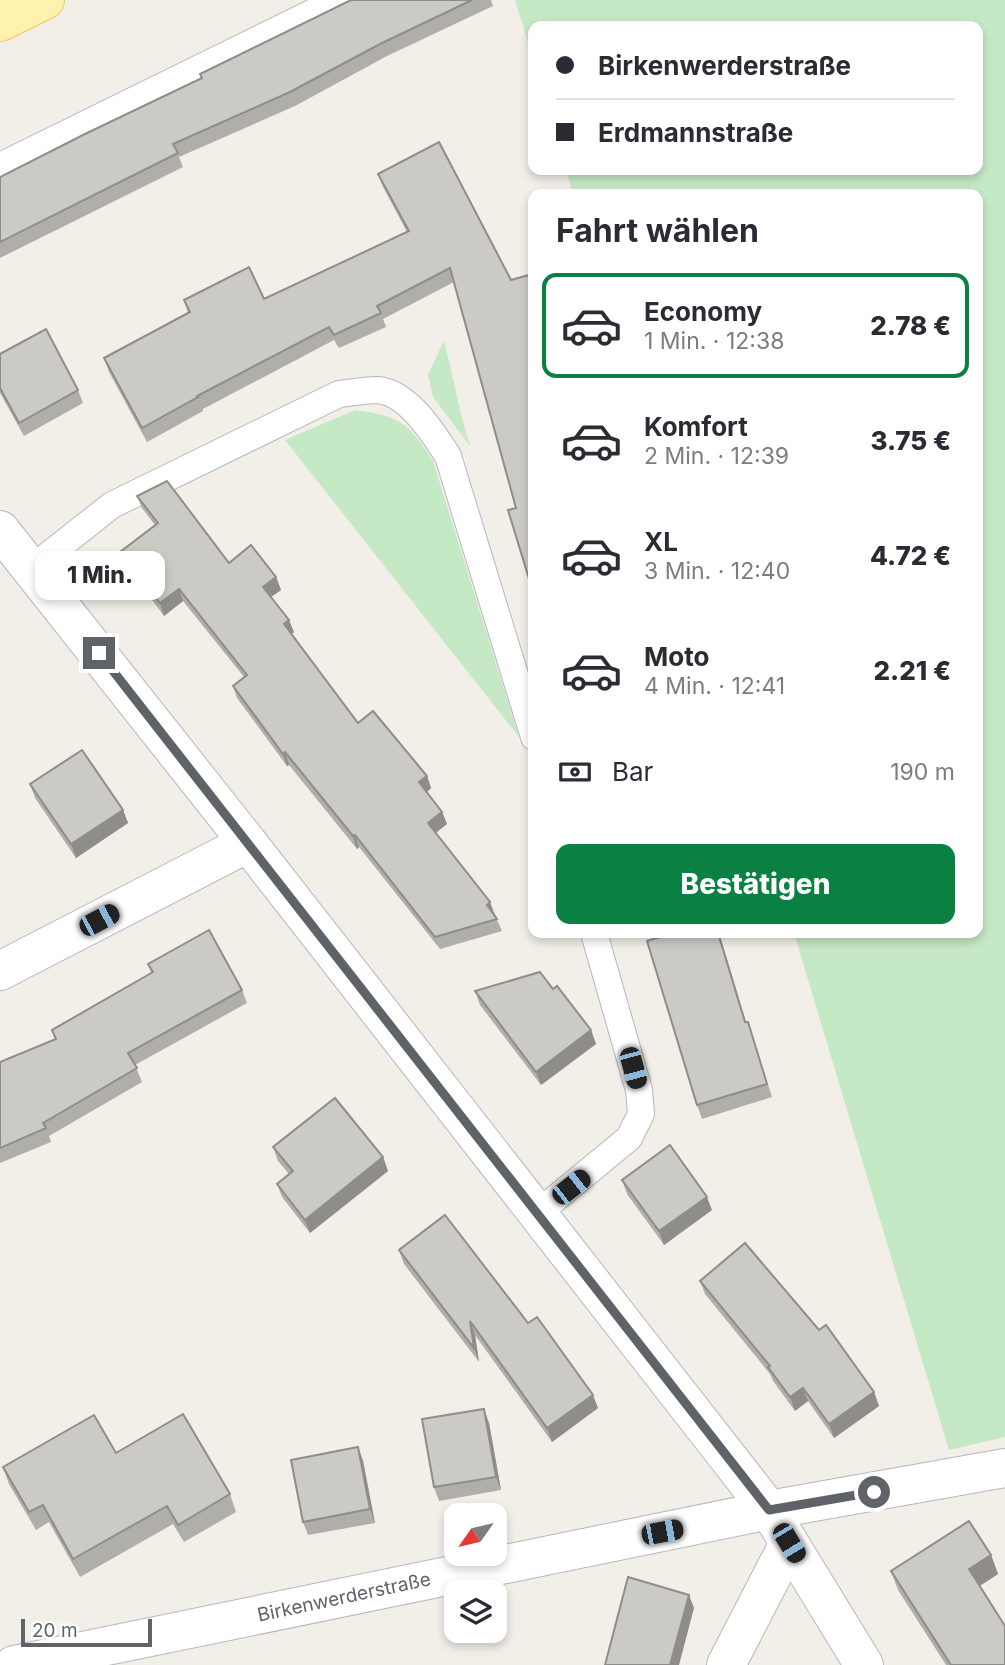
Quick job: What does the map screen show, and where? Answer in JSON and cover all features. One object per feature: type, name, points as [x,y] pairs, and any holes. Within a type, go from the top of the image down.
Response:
[{"type":"main road","points":[[0,22],[40,1]]},
{"type":"street","points":[[0,530],[769,1510],[864,1665]]},
{"type":"street","points":[[0,971],[248,843]]},
{"type":"street","name":"Birkenwerderstraße","points":[[14,1665],[769,1510],[1005,1468]]},
{"type":"street","points":[[726,1665],[789,1543]]},
{"type":"lane","points":[[0,166],[338,0]]},
{"type":"lane","points":[[32,568],[113,505],[339,394],[380,390],[409,404],[430,428],[448,456],[528,717]]},
{"type":"lane","points":[[538,1213],[629,1138],[641,1114],[639,1090],[595,938]]},
{"type":"green space","points":[[515,0],[1005,0],[1005,1437],[949,1450],[795,938],[983,938],[983,189],[572,189],[567,175],[983,175],[983,21],[528,21],[528,42]]},
{"type":"green space","points":[[444,340],[470,446],[433,397],[428,375]]},
{"type":"green space","points":[[355,410],[383,415],[402,424],[433,461],[519,737],[285,440]]},
{"type":"building","points":[[351,0],[472,0],[382,43],[290,92],[173,144],[178,153],[0,242],[0,177],[202,78],[200,74]]},
{"type":"building","points":[[439,142],[511,280],[528,275],[528,575],[508,510],[516,508],[450,268],[377,306],[381,313],[334,335],[329,327],[142,428],[104,358],[190,312],[184,300],[249,267],[264,299],[409,231],[378,174]]},
{"type":"building","points":[[46,329],[78,390],[19,423],[0,388],[0,354]]},
{"type":"building","points":[[167,481],[229,563],[251,545],[276,577],[263,587],[289,620],[284,624],[358,723],[373,711],[427,776],[419,782],[442,812],[428,823],[490,902],[487,905],[497,919],[435,937],[355,835],[353,836],[285,752],[283,754],[233,686],[247,675],[179,589],[160,603],[120,552],[158,523],[137,496]]},
{"type":"building","points":[[82,750],[123,810],[71,844],[30,784]]},
{"type":"building","points":[[209,930],[242,990],[128,1053],[137,1068],[43,1123],[46,1128],[0,1148],[0,1062],[56,1039],[52,1030],[153,972],[148,964]]},
{"type":"building","points":[[657,938],[720,938],[767,1084],[697,1105],[647,941]]},
{"type":"building","points":[[540,972],[553,989],[557,986],[591,1030],[536,1072],[475,991]]},
{"type":"building","points":[[335,1098],[383,1157],[305,1220],[277,1184],[293,1171],[273,1147]]},
{"type":"building","points":[[670,1145],[707,1197],[659,1231],[622,1180]]},
{"type":"building","points":[[445,1215],[528,1323],[537,1317],[593,1395],[547,1428],[470,1321],[474,1348],[399,1250]]},
{"type":"building","points":[[745,1243],[819,1330],[826,1325],[874,1392],[829,1424],[803,1388],[790,1397],[768,1367],[770,1366],[700,1281]]},
{"type":"building","points":[[484,1409],[496,1477],[434,1487],[422,1419]]},
{"type":"building","points":[[183,1414],[230,1494],[178,1525],[167,1506],[73,1559],[43,1505],[29,1512],[3,1467],[94,1415],[116,1453]]},
{"type":"building","points":[[358,1447],[370,1509],[303,1522],[291,1460]]},
{"type":"building","points":[[969,1521],[991,1555],[969,1569],[1005,1626],[1005,1665],[951,1665],[891,1571]]},
{"type":"building","points":[[628,1577],[689,1595],[670,1665],[605,1665]]},
{"type":"route","points":[[99,653],[769,1510],[874,1492]]}]
